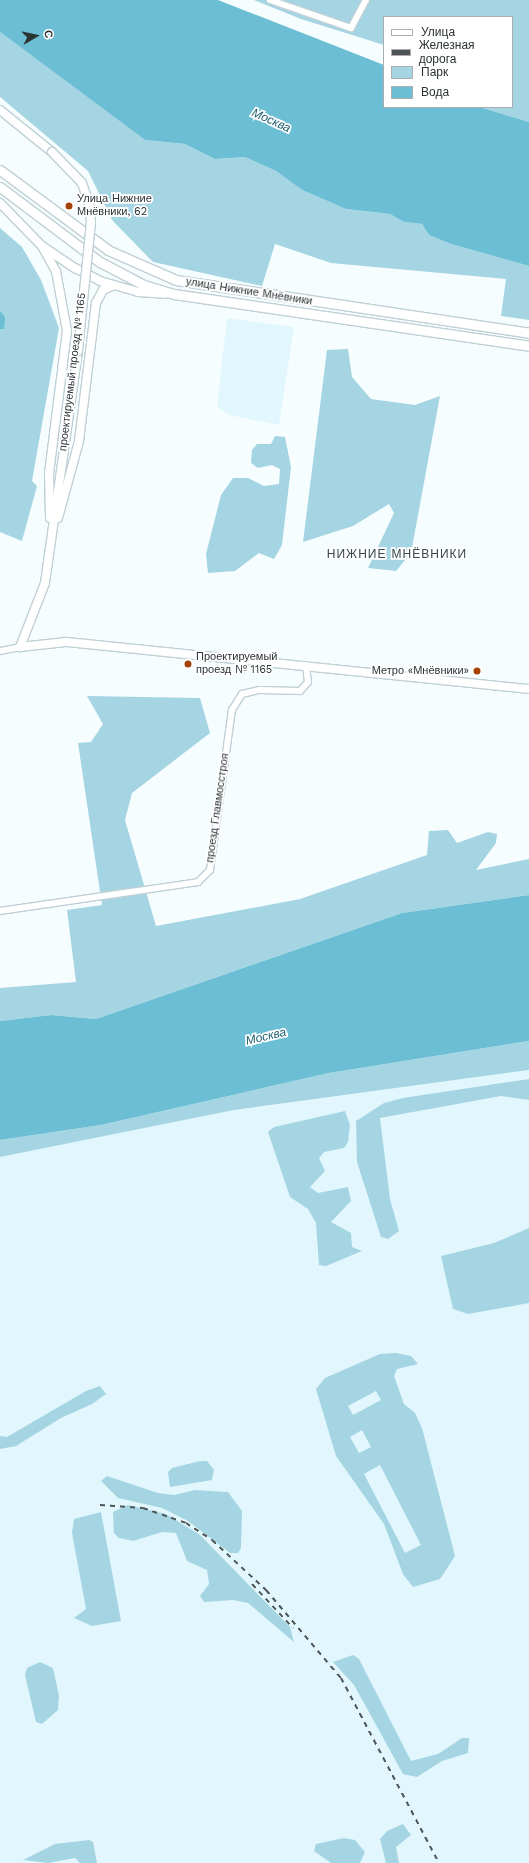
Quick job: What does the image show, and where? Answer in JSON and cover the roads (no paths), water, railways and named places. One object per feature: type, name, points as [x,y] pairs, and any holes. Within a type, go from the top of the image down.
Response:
[{"type":"main road","name":"улица Нижние Мнёвники","points":[[0,170],[108,250],[156,274],[208,287],[529,333]]},
{"type":"main road","name":"улица Нижние Мнёвники","points":[[0,187],[100,262],[144,284],[174,294],[529,346]]},
{"type":"street","points":[[270,0],[351,28],[366,0]]},
{"type":"street","name":"проектируемый проезд № 1165","points":[[0,110],[52,152],[82,183],[89,202],[91,222],[78,351],[45,583],[20,647]]},
{"type":"street","points":[[0,203],[42,246],[81,271],[114,285],[138,292],[174,294]]},
{"type":"street","points":[[42,246],[56,271],[67,331],[49,473],[50,545]]},
{"type":"street","points":[[50,545],[79,441],[96,303],[103,290],[114,285]]},
{"type":"street","points":[[434,333],[436,319]]},
{"type":"street","points":[[0,651],[20,647],[66,642],[306,664],[529,689]]},
{"type":"street","name":"проезд Главмосстроя","points":[[0,911],[198,882],[210,870],[232,710],[242,694],[260,690],[300,691],[308,682],[306,664]]},
{"type":"water","name":"Москва","points":[[0,0],[218,0],[383,65],[383,108],[483,108],[529,122],[529,266],[451,244],[429,235],[422,224],[404,222],[390,214],[346,209],[302,190],[276,171],[245,157],[215,159],[185,144],[145,140],[0,32]]},
{"type":"water","points":[[0,311],[5,317],[4,329],[0,329]]},
{"type":"water","name":"Москва","points":[[529,895],[529,1041],[329,1073],[101,1125],[0,1140],[0,1021],[51,1015],[96,1019],[402,913]]},
{"type":"railway","points":[[100,1505],[143,1508],[186,1523],[212,1540],[266,1590],[341,1678],[439,1863]]},
{"type":"railway","points":[[252,1584],[293,1628]]},
{"type":"place","name":"Улица Нижние Мнёвники, 62","points":[[69,206]]},
{"type":"place","name":"Проектируемый проезд № 1165","points":[[188,664]]},
{"type":"place","name":"Метро «Мнёвники»","points":[[477,671]]},
{"type":"district","name":"НИЖНИЕ МНЁВНИКИ","points":[[397,555]]}]
